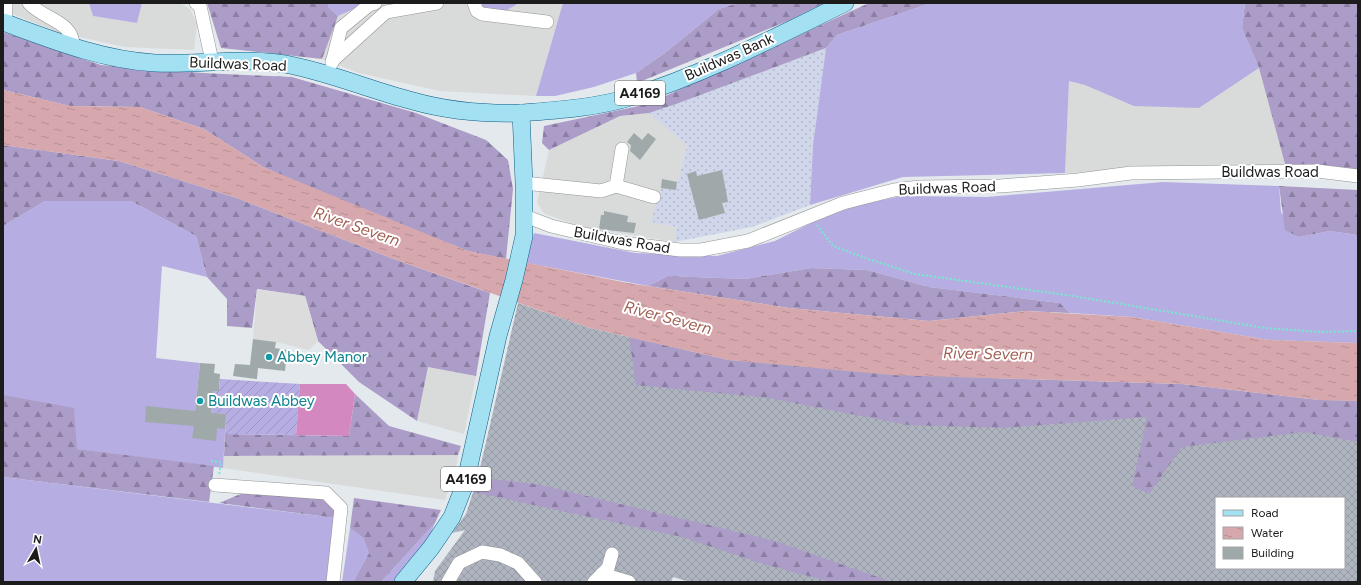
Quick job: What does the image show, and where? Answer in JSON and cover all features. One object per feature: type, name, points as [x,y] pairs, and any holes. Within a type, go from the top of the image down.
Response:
[{"type":"main road","name":"Buildwas Bank","points":[[521,113],[580,108],[631,97],[692,75],[845,3]]},
{"type":"main road","name":"Buildwas Road","points":[[4,23],[102,54],[154,63],[212,61],[277,63],[307,68],[331,68],[402,98],[442,108],[496,114],[521,113]]},
{"type":"main road","points":[[521,113],[525,216]]},
{"type":"main road","name":"A4169","points":[[403,582],[431,548],[452,517],[461,499],[492,358],[524,236],[525,216]]},
{"type":"street","points":[[4,23],[6,3]]},
{"type":"street","points":[[29,3],[35,10],[69,29],[74,38],[74,46]]},
{"type":"street","points":[[196,3],[200,6],[212,61]]},
{"type":"street","points":[[331,68],[340,28],[369,5],[375,3]]},
{"type":"street","points":[[331,68],[386,12],[437,3]]},
{"type":"street","points":[[474,3],[477,11],[482,14],[547,22]]},
{"type":"street","points":[[616,186],[622,149]]},
{"type":"street","name":"Buildwas Road","points":[[525,216],[551,226],[623,243],[680,250],[708,249],[748,241],[774,232],[812,215],[870,195],[920,187],[1000,186],[1078,180],[1131,172],[1317,171],[1358,176]]},
{"type":"street","points":[[524,183],[601,191],[616,186],[654,197]]},
{"type":"street","points":[[215,486],[326,493],[341,508],[334,582]]},
{"type":"street","points":[[448,582],[458,563],[482,552],[500,555],[518,564],[535,582]]},
{"type":"street","points":[[598,578],[608,568],[612,554]]},
{"type":"street","points":[[598,578],[629,582]]},
{"type":"path","points":[[812,215],[820,231],[833,246],[915,274],[1073,296],[1266,328],[1320,332],[1358,331]]},
{"type":"path","points":[[211,461],[221,462],[220,471]]},
{"type":"shaded area","points":[[3,3],[89,3],[93,16],[137,23],[142,3],[180,3],[190,9],[197,24],[194,50],[125,47],[57,32],[3,10]]},
{"type":"shaded area","points":[[89,3],[142,3],[137,23],[93,16]]},
{"type":"shaded area","points":[[328,3],[367,3],[338,16],[328,7]]},
{"type":"shaded area","points":[[367,3],[480,3],[504,12],[519,3],[563,3],[536,96],[440,91],[359,73],[322,59],[338,16]]},
{"type":"shaded area","points":[[480,3],[519,3],[504,12],[479,6]]},
{"type":"shaded area","points":[[563,3],[738,3],[719,9],[665,53],[636,73],[594,87],[555,96],[536,96]]},
{"type":"shaded area","points":[[931,3],[1245,3],[1242,28],[1259,68],[1199,108],[1134,106],[1085,85],[1069,81],[1065,173],[903,177],[810,205],[813,145],[826,48],[837,35]]},
{"type":"shaded area","points":[[826,48],[813,145],[810,205],[752,227],[674,242],[677,227],[651,222],[661,188],[676,190],[687,145],[649,113]]},
{"type":"shaded area","points":[[1259,68],[1285,164],[1065,173],[1069,81],[1199,108]]},
{"type":"shaded area","points":[[649,113],[687,144],[676,190],[652,222],[677,227],[674,242],[582,227],[545,214],[537,203],[549,150],[620,116]]},
{"type":"shaded area","points":[[1163,182],[1279,186],[1281,212],[1299,237],[1330,231],[1358,235],[1358,343],[1269,340],[1132,317],[1070,313],[1060,303],[929,287],[867,270],[811,268],[745,279],[668,276],[648,286],[527,263],[527,252],[534,233],[635,253],[717,256],[775,241],[815,221],[858,205],[902,196],[987,197]]},
{"type":"shaded area","points":[[45,201],[131,201],[196,236],[207,277],[162,266],[156,358],[200,363],[195,411],[226,414],[223,468],[76,449],[3,395],[3,226]]},
{"type":"shaded area","points":[[257,289],[305,296],[318,341],[309,350],[276,342],[253,339]]},
{"type":"shaded area","points":[[518,303],[590,328],[728,360],[1319,400],[1358,401],[1358,582],[690,582],[673,577],[671,582],[433,582],[435,571],[465,530],[452,533],[466,514],[478,477]]},
{"type":"shaded area","points":[[428,367],[476,376],[464,434],[417,421]]},
{"type":"shaded area","points":[[220,379],[300,384],[296,435],[225,434],[226,414],[211,413],[213,391],[219,391]]},
{"type":"shaded area","points":[[300,384],[346,384],[355,394],[349,436],[296,435]]},
{"type":"shaded area","points":[[458,455],[456,469],[445,500],[223,468],[224,456]]},
{"type":"shaded area","points":[[3,477],[336,518],[329,582],[3,582]]},
{"type":"shaded area","points":[[435,523],[429,538],[393,582],[381,582]]},
{"type":"shaded area","points":[[350,528],[363,538],[369,553],[353,582],[342,582]]},
{"type":"green space","points":[[207,3],[328,3],[328,7],[338,16],[322,59],[221,48]]},
{"type":"green space","points":[[738,3],[824,3],[790,20],[637,83],[636,73],[665,53],[719,9]]},
{"type":"green space","points":[[869,3],[931,3],[837,35],[826,48],[676,104],[649,113],[620,116],[549,150],[542,143],[544,126],[648,104]]},
{"type":"green space","points":[[1245,3],[1358,3],[1358,171],[1285,164],[1259,68],[1242,28]]},
{"type":"green space","points":[[3,32],[101,65],[203,73],[292,77],[416,113],[486,140],[508,160],[513,189],[506,259],[468,251],[354,206],[263,167],[204,129],[140,107],[70,106],[3,90]]},
{"type":"green space","points":[[3,145],[119,161],[234,197],[391,258],[490,293],[476,376],[428,367],[417,421],[359,382],[318,341],[305,296],[257,289],[252,328],[227,326],[227,299],[207,277],[196,236],[131,201],[45,201],[3,226]]},
{"type":"green space","points":[[1279,186],[1358,190],[1358,235],[1330,231],[1299,237],[1285,230]]},
{"type":"green space","points":[[811,268],[867,270],[929,287],[1060,303],[1070,313],[1025,311],[929,321],[789,308],[648,286],[668,276],[745,279]]},
{"type":"green space","points":[[629,337],[728,360],[892,375],[1182,384],[1319,400],[1358,401],[1358,442],[1304,432],[1182,447],[1149,494],[1132,486],[1147,417],[1003,428],[908,425],[768,398],[636,385]]},
{"type":"green space","points":[[355,394],[389,426],[461,446],[458,455],[224,456],[225,434],[349,436]]},
{"type":"green space","points":[[3,395],[74,408],[77,449],[214,466],[209,502],[3,477]]},
{"type":"green space","points":[[478,477],[541,485],[775,541],[892,582],[831,582],[763,564],[682,537],[473,492]]},
{"type":"green space","points":[[243,493],[327,498],[337,508],[336,518],[219,503]]},
{"type":"green space","points":[[354,498],[441,510],[435,523],[381,582],[353,582],[369,553],[363,538],[350,528]]},
{"type":"water","name":"River Severn","points":[[3,90],[70,106],[140,107],[204,129],[263,167],[468,251],[628,283],[789,308],[929,321],[1025,311],[1132,317],[1269,340],[1358,343],[1358,401],[1319,400],[1182,384],[892,375],[728,360],[590,328],[391,258],[234,197],[119,161],[3,145]]},
{"type":"building","points":[[634,133],[642,140],[648,133],[656,139],[640,160],[630,151],[631,145],[627,142]]},
{"type":"building","points":[[722,170],[728,202],[722,203],[725,213],[699,220],[687,174],[696,171],[697,176]]},
{"type":"building","points":[[662,179],[677,182],[676,190],[661,188]]},
{"type":"building","points":[[604,211],[628,216],[627,222],[636,223],[634,233],[599,229],[601,215],[604,215]]},
{"type":"building","name":"Abbey Manor","points":[[253,339],[276,342],[275,348],[287,350],[285,371],[258,368],[257,379],[233,376],[235,364],[250,365]]},
{"type":"building","points":[[200,363],[215,364],[214,373],[220,374],[219,391],[213,391],[211,413],[226,414],[225,429],[217,428],[216,441],[192,438],[194,426],[145,422],[146,406],[195,411]]},
{"type":"place","name":"Abbey Manor","points":[[269,357]]},
{"type":"place","name":"Buildwas Abbey","points":[[200,401]]}]
